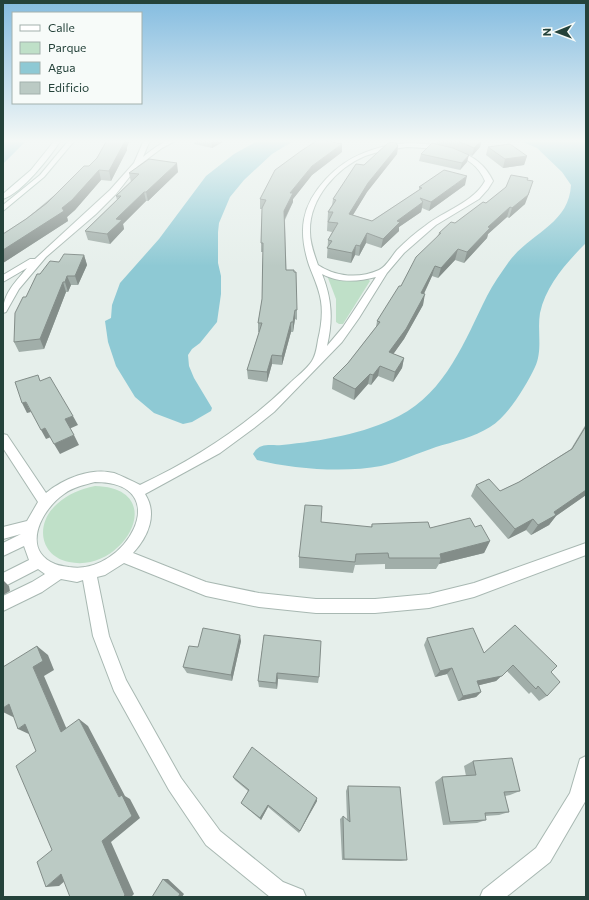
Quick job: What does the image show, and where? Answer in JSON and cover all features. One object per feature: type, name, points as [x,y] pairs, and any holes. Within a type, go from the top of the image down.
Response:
[{"type":"street","points":[[3,197],[21,182]]},
{"type":"street","points":[[3,209],[35,182]]},
{"type":"street","points":[[3,279],[43,255],[93,212],[122,182]]},
{"type":"street","points":[[317,362],[326,332],[328,312],[325,294],[308,249],[306,232],[309,211],[318,193],[326,182]]},
{"type":"street","points":[[138,492],[176,474],[241,433],[286,394],[338,340],[358,313],[382,272],[400,252],[424,230],[445,215],[480,196],[490,182]]},
{"type":"street","points":[[3,310],[16,288],[43,255]]},
{"type":"street","points":[[313,265],[322,272],[340,278],[362,278],[382,272]]},
{"type":"street","points":[[3,286],[16,288]]},
{"type":"street","points":[[3,438],[45,502]]},
{"type":"street","points":[[95,477],[120,480],[127,483],[138,492],[144,503],[145,516],[142,530],[135,543],[124,556],[108,566],[89,573],[73,575],[58,573],[38,562],[31,550],[30,531],[36,513],[59,489],[77,481],[95,477]]},
{"type":"street","points":[[3,533],[30,531]]},
{"type":"street","points":[[3,550],[30,531]]},
{"type":"street","points":[[124,556],[206,589],[259,600],[316,606],[375,606],[429,601],[474,590],[586,549]]},
{"type":"street","points":[[7,578],[38,562]]},
{"type":"street","points":[[3,604],[37,587],[58,573]]},
{"type":"street","points":[[89,573],[101,636],[120,686],[175,784],[213,838],[277,890],[296,897]]},
{"type":"street","points":[[490,897],[543,855],[578,797],[586,765]]},
{"type":"green space","points":[[332,277],[348,280],[368,279],[370,281],[343,324],[336,322],[336,299],[328,278]]},
{"type":"green space","points":[[95,486],[118,490],[131,500],[135,514],[131,529],[121,544],[107,555],[89,562],[69,562],[59,559],[51,553],[46,546],[43,529],[45,520],[50,512],[65,497],[79,490]]},
{"type":"water","points":[[202,182],[242,182],[230,197],[219,223],[218,263],[221,276],[221,294],[217,322],[188,355],[189,366],[194,378],[212,408],[211,411],[192,422],[183,424],[154,413],[135,397],[116,366],[108,342],[105,321],[111,318],[112,305],[120,283],[159,239]]},
{"type":"water","points":[[569,182],[586,182],[586,243],[565,266],[547,293],[540,313],[539,354],[535,367],[516,400],[497,422],[477,434],[381,466],[335,470],[286,466],[257,460],[253,454],[262,446],[282,445],[342,436],[386,422],[415,406],[442,379],[452,364],[489,292],[508,263],[526,244],[547,228],[563,210],[569,199],[571,185]]},
{"type":"building","points":[[68,182],[88,182],[72,200],[62,208],[64,211],[3,250],[3,234],[47,203]]},
{"type":"building","points":[[131,182],[157,182],[116,219],[122,220],[107,234],[85,231],[121,196],[116,196]]},
{"type":"building","points":[[269,182],[299,182],[290,193],[293,193],[284,211],[286,270],[294,270],[294,272],[296,272],[297,310],[295,310],[293,322],[291,322],[282,356],[272,355],[267,372],[247,370],[262,323],[258,323],[262,299],[262,208],[266,200],[260,199]]},
{"type":"building","points":[[344,182],[369,182],[349,214],[372,221],[422,188],[419,187],[426,182],[459,182],[431,202],[420,198],[423,202],[397,221],[400,222],[383,239],[367,233],[360,246],[356,245],[352,253],[327,248],[332,241],[328,240],[338,223],[328,222],[333,212],[328,212],[336,200],[333,199]]},
{"type":"building","points":[[508,182],[533,182],[528,195],[512,208],[510,207],[488,227],[490,228],[467,252],[458,249],[441,268],[435,266],[421,293],[425,294],[406,329],[389,352],[404,358],[395,372],[380,366],[373,375],[370,374],[355,389],[333,378],[348,363],[380,322],[377,321],[399,286],[401,286],[416,257],[451,222],[455,223],[483,202],[486,203],[506,187]]},
{"type":"building","points":[[64,254],[84,255],[75,276],[67,276],[65,282],[63,282],[40,339],[14,342],[15,313],[23,297],[26,297],[37,274],[40,274],[50,261],[59,262]]},
{"type":"building","points":[[38,375],[40,381],[50,377],[73,416],[65,419],[74,435],[54,444],[45,428],[41,430],[26,402],[22,403],[15,382]]},
{"type":"building","points":[[586,426],[586,490],[554,512],[556,515],[538,525],[533,519],[515,529],[476,485],[489,479],[500,491],[519,482],[572,449]]},
{"type":"building","points":[[305,505],[322,506],[321,522],[372,527],[372,524],[428,522],[430,528],[470,518],[475,527],[481,525],[490,541],[440,554],[441,558],[389,558],[388,553],[356,554],[355,562],[299,557]]},
{"type":"building","points":[[515,625],[557,666],[551,672],[560,682],[547,696],[538,686],[536,689],[513,665],[502,676],[477,681],[481,692],[463,696],[452,668],[440,671],[427,638],[473,628],[484,653]]},
{"type":"building","points":[[203,628],[240,635],[231,675],[183,667],[189,646],[198,647]]},
{"type":"building","points":[[264,635],[321,641],[319,677],[277,673],[276,683],[258,681]]},
{"type":"building","points":[[37,646],[43,661],[33,667],[61,732],[79,719],[119,797],[122,795],[132,816],[102,841],[125,895],[123,897],[70,897],[61,874],[46,887],[37,862],[52,850],[16,766],[36,751],[25,724],[18,729],[9,704],[3,708],[3,667]]},
{"type":"building","points":[[252,747],[317,798],[300,831],[268,805],[260,818],[241,803],[249,790],[233,777]]},
{"type":"building","points":[[512,758],[520,791],[504,792],[509,812],[485,813],[486,820],[450,822],[442,777],[476,775],[473,761]]},
{"type":"building","points":[[348,786],[400,787],[407,860],[344,859],[343,816],[350,822]]},
{"type":"building","points":[[163,879],[180,894],[178,897],[152,897]]}]
